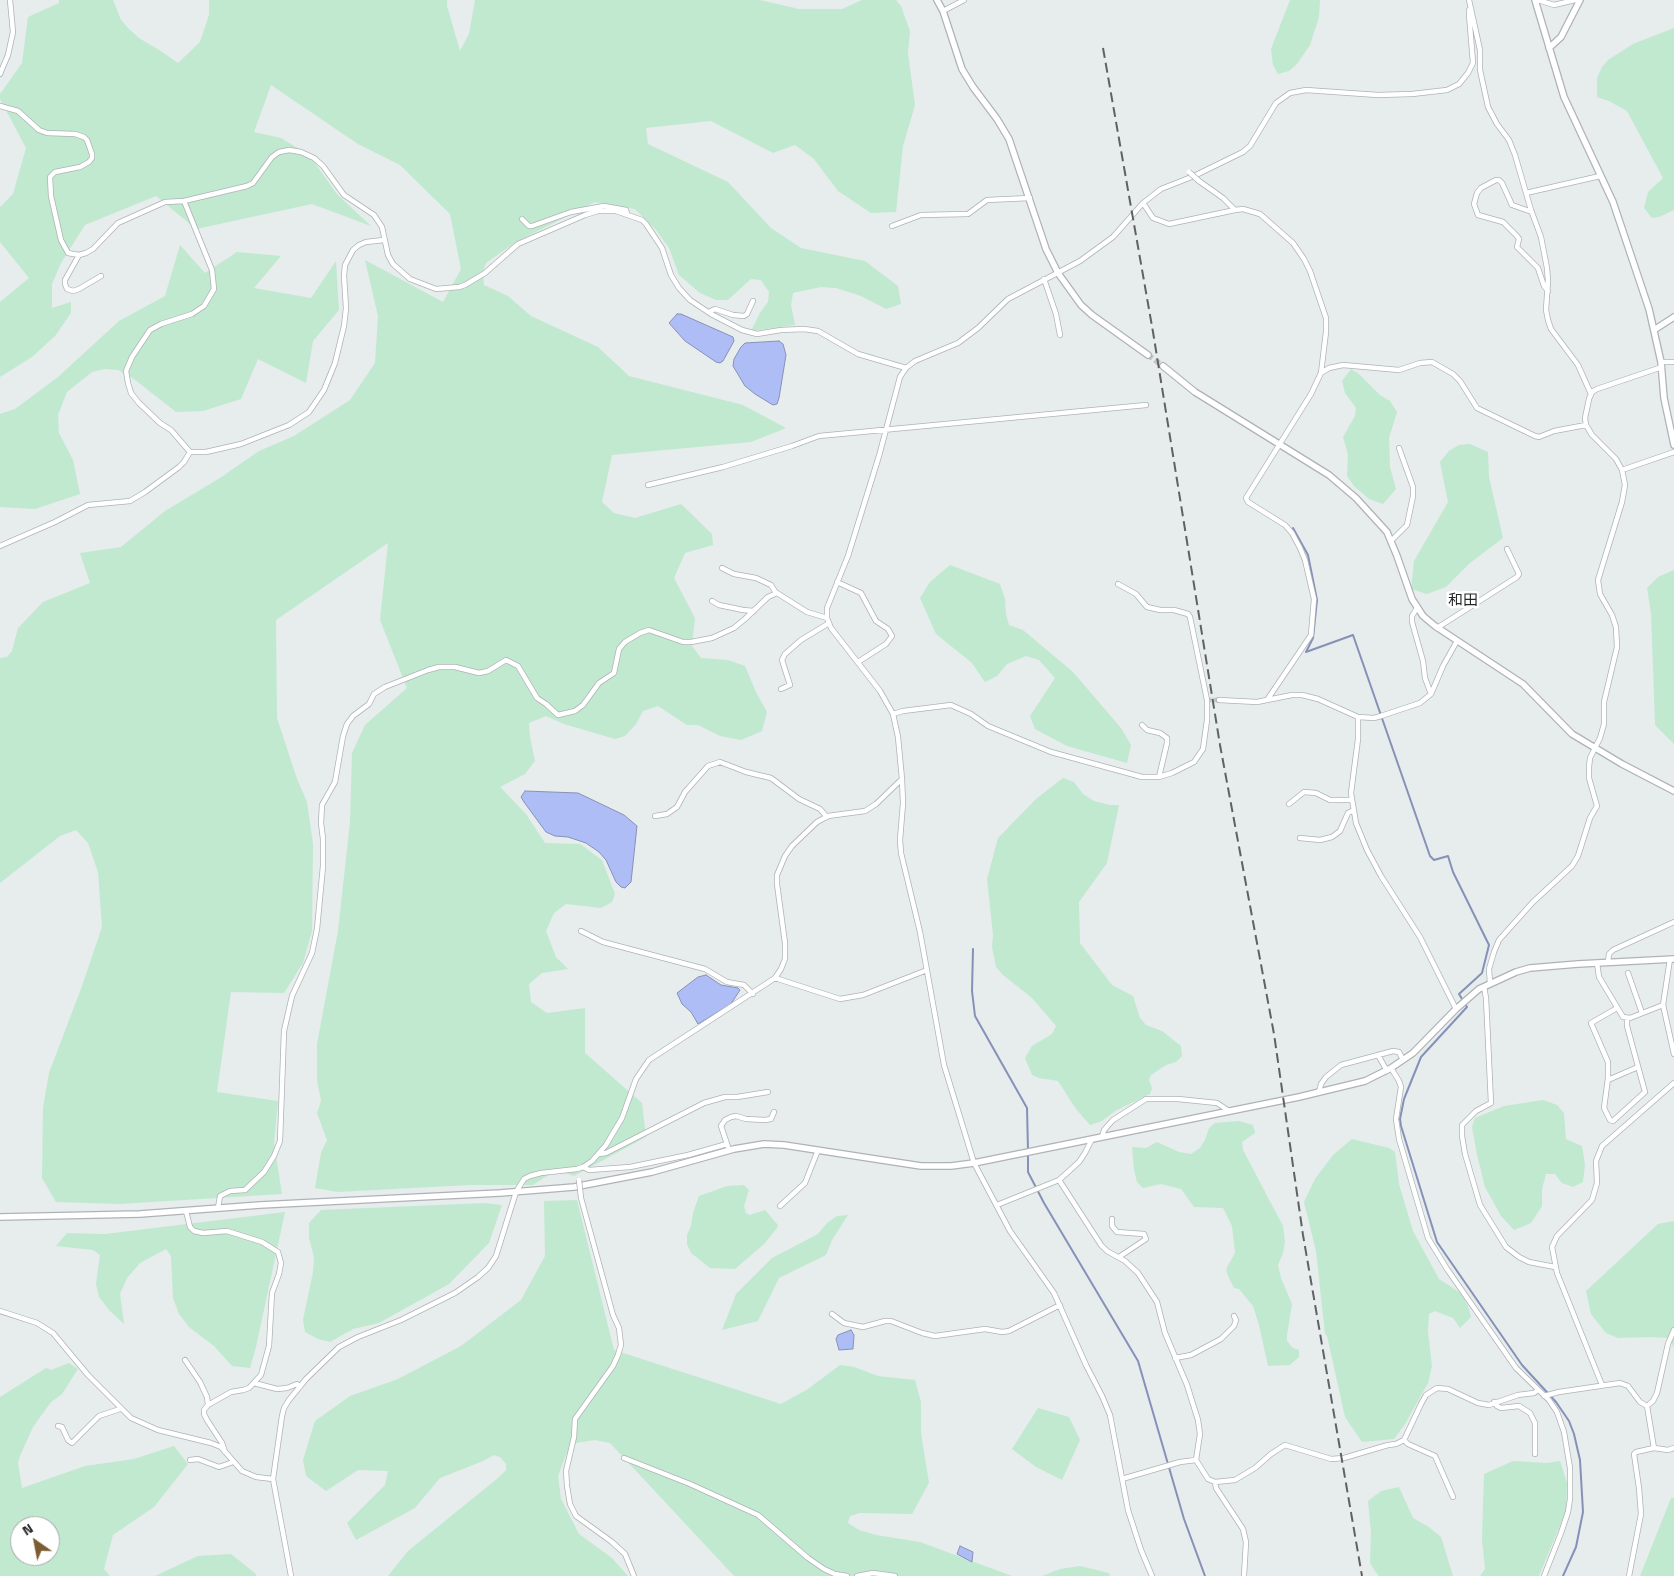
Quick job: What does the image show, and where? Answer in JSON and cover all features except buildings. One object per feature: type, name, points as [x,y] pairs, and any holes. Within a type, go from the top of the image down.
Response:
[{"type":"street","points":[[0,74],[8,55],[13,32],[10,0]]},
{"type":"street","points":[[936,0],[943,11],[962,68],[1004,130],[1030,198],[1046,249],[1058,273],[1076,299],[1092,315],[1148,355]]},
{"type":"street","points":[[943,11],[964,0]]},
{"type":"street","points":[[1469,0],[1480,50],[1481,80],[1488,107],[1509,140],[1541,237],[1548,281],[1546,310],[1551,329],[1578,366],[1591,394]]},
{"type":"street","points":[[1536,0],[1554,5],[1575,0]]},
{"type":"street","points":[[1536,0],[1564,96],[1612,202],[1631,253],[1654,330],[1661,364],[1664,398],[1674,445]]},
{"type":"street","points":[[1549,48],[1562,37],[1580,0]]},
{"type":"street","points":[[1152,1576],[1130,1519],[1110,1414],[1054,1292],[1010,1231],[974,1163],[944,1065],[927,970],[901,853],[902,779],[898,737],[893,714],[880,691],[836,634],[828,620],[827,608],[850,549],[900,377],[906,368],[923,358],[958,343],[978,328],[1008,299],[1058,273],[1113,237],[1144,203],[1161,189],[1194,176],[1242,152],[1255,138],[1276,103],[1290,93],[1306,90],[1384,95],[1454,88],[1464,80],[1471,70],[1473,62],[1469,14],[1471,8]]},
{"type":"street","points":[[0,106],[18,110],[39,130],[47,133],[75,134],[87,140],[92,154],[89,162],[80,167],[55,172],[50,177],[51,196],[61,240],[68,253],[79,255],[86,253],[93,249],[118,222],[165,202],[184,201],[247,186],[253,182],[272,157],[284,150],[294,151],[314,158],[323,166],[344,195],[374,215],[382,227],[388,255],[393,264],[410,279],[436,289],[459,288],[478,278],[518,244],[565,223],[598,211],[616,211],[642,220],[646,224],[662,248],[671,275],[679,288],[695,303],[742,330],[757,334],[804,329],[818,332],[858,354],[906,368]]},
{"type":"street","points":[[1189,172],[1223,198],[1235,210]]},
{"type":"street","points":[[1526,193],[1600,176]]},
{"type":"street","points":[[1532,212],[1512,205],[1500,180],[1480,188],[1476,193],[1474,204],[1478,215],[1503,222],[1517,236],[1519,239],[1516,247],[1538,268],[1544,286],[1548,291]]},
{"type":"street","points":[[892,226],[921,216],[968,214],[987,200],[1030,198]]},
{"type":"street","points":[[184,201],[212,270],[214,289],[204,306],[192,314],[161,324],[150,330],[132,357],[126,371],[131,393],[160,423],[171,430],[190,452],[206,452],[240,444],[289,425],[309,412],[324,390],[335,363],[344,326],[346,308],[345,265],[353,250],[359,245],[366,242],[384,240]]},
{"type":"street","points":[[1144,203],[1153,218],[1169,224],[1235,210],[1260,214],[1293,244],[1304,259],[1326,318],[1321,373],[1311,394],[1246,498],[1248,502],[1285,525],[1292,533],[1305,560],[1313,591],[1314,604],[1311,636],[1267,700]]},
{"type":"street","points":[[522,219],[529,226],[532,226],[571,212],[604,206],[626,210],[627,214]]},
{"type":"street","points":[[79,255],[65,280],[64,284],[68,289],[73,291],[79,289],[101,276]]},
{"type":"street","points":[[1044,279],[1056,314],[1060,335]]},
{"type":"street","points":[[709,312],[715,309],[733,315],[744,316],[747,314],[753,301]]},
{"type":"street","points":[[1654,330],[1674,317]]},
{"type":"street","points":[[1321,373],[1329,368],[1343,365],[1399,370],[1420,362],[1432,362],[1453,374],[1460,381],[1477,408],[1534,436],[1539,437],[1554,431],[1586,425]]},
{"type":"street","points":[[1490,983],[1489,968],[1499,940],[1533,902],[1572,866],[1578,856],[1586,829],[1597,806],[1588,775],[1590,758],[1600,738],[1604,724],[1604,702],[1617,647],[1615,622],[1600,594],[1598,580],[1622,502],[1625,485],[1622,470],[1614,456],[1592,435],[1586,425],[1586,408],[1591,394],[1597,389],[1661,364],[1674,362]]},
{"type":"street","points":[[1162,366],[1196,392],[1342,485],[1376,518],[1387,532],[1417,608],[1437,628],[1523,684],[1572,734],[1674,791]]},
{"type":"street","points":[[648,485],[723,467],[819,436],[1146,404]]},
{"type":"street","points":[[1391,541],[1407,525],[1413,496],[1413,487],[1399,448]]},
{"type":"street","points":[[0,546],[88,505],[130,501],[179,467],[190,452]]},
{"type":"street","points":[[1622,470],[1674,452]]},
{"type":"street","points":[[1437,628],[1517,577],[1519,574],[1507,549]]},
{"type":"street","points":[[722,568],[734,574],[756,578],[771,586],[776,593]]},
{"type":"street","points":[[837,582],[860,594],[876,621],[888,629],[892,636],[886,644],[858,662]]},
{"type":"street","points":[[893,714],[951,705],[971,714],[988,726],[1051,752],[1137,776],[1159,778],[1194,762],[1203,749],[1207,720],[1207,700],[1190,617],[1188,614],[1147,607],[1136,594],[1118,584]]},
{"type":"street","points":[[218,1208],[220,1196],[230,1191],[245,1190],[264,1172],[274,1156],[280,1141],[284,1031],[292,996],[312,953],[317,929],[323,866],[322,811],[326,798],[335,782],[347,724],[353,716],[369,704],[374,694],[385,686],[440,667],[480,673],[488,671],[504,660],[518,666],[537,698],[558,715],[570,712],[583,705],[599,683],[614,673],[620,649],[626,642],[640,633],[649,630],[683,642],[701,641],[734,628],[768,597],[776,593],[780,593],[807,612],[828,620]]},
{"type":"street","points":[[712,601],[717,604],[754,611]]},
{"type":"street","points":[[1417,608],[1412,616],[1412,622],[1423,662],[1425,678],[1431,694]]},
{"type":"street","points":[[781,689],[790,686],[782,660],[784,654],[828,620]]},
{"type":"street","points":[[1219,700],[1257,702],[1292,695],[1308,696],[1341,708],[1358,717],[1374,718],[1420,703],[1431,694],[1443,666],[1457,641]]},
{"type":"street","points":[[1358,717],[1358,739],[1352,780],[1352,800],[1356,823],[1367,850],[1399,907],[1420,937],[1456,1008]]},
{"type":"street","points":[[1142,725],[1147,730],[1160,733],[1166,738],[1167,743],[1159,778]]},
{"type":"street","points":[[655,816],[667,814],[677,808],[685,792],[708,766],[720,762],[746,772],[771,778],[799,799],[820,809],[827,816]]},
{"type":"street","points":[[291,1576],[274,1479],[284,1408],[300,1387],[339,1348],[358,1337],[396,1322],[456,1293],[483,1273],[496,1256],[516,1192],[524,1180],[541,1173],[583,1167],[599,1154],[606,1145],[622,1118],[636,1079],[649,1060],[775,978],[785,959],[778,902],[777,875],[781,862],[792,846],[817,822],[827,816],[865,811],[876,804],[902,779]]},
{"type":"street","points":[[1289,804],[1304,792],[1316,793],[1330,800],[1352,800]]},
{"type":"street","points":[[1300,838],[1320,840],[1332,837],[1340,831],[1348,813],[1354,810]]},
{"type":"street","points":[[1608,962],[1609,954],[1615,949],[1674,922]]},
{"type":"street","points":[[582,931],[603,942],[705,968],[727,982],[744,985],[753,994]]},
{"type":"street","points":[[583,1167],[589,1170],[630,1168],[728,1147],[764,1144],[784,1145],[921,1166],[951,1166],[974,1163],[1229,1111],[1364,1081],[1389,1070],[1420,1046],[1467,998],[1490,983],[1530,968],[1672,959],[1664,1005],[1674,1054]]},
{"type":"street","points":[[1597,963],[1599,977],[1617,1008],[1626,1019],[1645,1092],[1613,1120],[1609,1119],[1604,1108],[1608,1080],[1608,1062],[1591,1023],[1617,1008]]},
{"type":"street","points":[[775,978],[840,1000],[863,995],[927,970]]},
{"type":"street","points":[[1628,973],[1642,1013]]},
{"type":"street","points":[[1484,986],[1491,1103],[1476,1111],[1462,1125],[1465,1154],[1480,1205],[1506,1247],[1529,1262],[1555,1267]]},
{"type":"street","points":[[1626,1019],[1664,1005]]},
{"type":"street","points":[[1318,1092],[1326,1077],[1341,1065],[1396,1051],[1403,1060]]},
{"type":"street","points":[[1378,1055],[1401,1086],[1396,1119],[1399,1138],[1428,1238],[1447,1269],[1516,1368],[1549,1400],[1557,1412],[1564,1432],[1570,1461],[1571,1481],[1568,1512],[1544,1576]]},
{"type":"street","points":[[1608,1080],[1638,1067]]},
{"type":"street","points":[[1602,1385],[1555,1267],[1552,1247],[1563,1230],[1592,1200],[1597,1183],[1596,1161],[1602,1146],[1674,1083]]},
{"type":"street","points":[[599,1154],[606,1153],[704,1103],[725,1097],[768,1092]]},
{"type":"street","points":[[1102,1137],[1104,1130],[1113,1120],[1146,1099],[1178,1099],[1217,1103],[1229,1111]]},
{"type":"street","points":[[728,1147],[721,1126],[725,1120],[731,1116],[766,1120],[771,1118],[774,1112]]},
{"type":"street","points":[[997,1205],[1059,1180],[1085,1154],[1092,1139]]},
{"type":"street","points":[[0,1218],[140,1214],[317,1201],[516,1192],[574,1187],[652,1172],[728,1147]]},
{"type":"street","points":[[780,1206],[805,1183],[818,1150]]},
{"type":"street","points":[[577,1169],[581,1198],[612,1315],[619,1328],[621,1345],[618,1356],[612,1366],[575,1419],[574,1437],[566,1471],[567,1486],[570,1504],[576,1516],[612,1542],[625,1554],[634,1576]]},
{"type":"street","points":[[1059,1180],[1101,1245],[1107,1252],[1119,1257],[1138,1273],[1157,1302],[1165,1333],[1187,1385],[1198,1420],[1200,1434],[1196,1460],[1208,1479],[1215,1482],[1235,1480],[1255,1468],[1285,1445],[1314,1455],[1335,1459],[1396,1444],[1404,1440],[1426,1395],[1437,1388],[1448,1389],[1478,1403],[1489,1405],[1518,1395],[1534,1393],[1538,1390]]},
{"type":"street","points":[[186,1211],[190,1226],[194,1231],[203,1233],[227,1231],[262,1242],[270,1246],[279,1255],[281,1263],[272,1293],[269,1346],[261,1375],[254,1383],[243,1390],[231,1392],[208,1405]]},
{"type":"street","points":[[1112,1219],[1112,1226],[1117,1232],[1144,1234],[1146,1238],[1119,1257]]},
{"type":"street","points":[[832,1314],[844,1323],[863,1327],[891,1321],[935,1336],[985,1329],[1002,1332],[1009,1331],[1060,1305]]},
{"type":"street","points":[[0,1311],[37,1323],[53,1333],[70,1355],[120,1409],[131,1418],[158,1430],[221,1447],[242,1471],[249,1475],[274,1479]]},
{"type":"street","points":[[1175,1358],[1191,1355],[1221,1339],[1234,1326],[1236,1320],[1234,1316]]},
{"type":"street","points":[[1647,1406],[1653,1401],[1657,1393],[1668,1344],[1674,1330]]},
{"type":"street","points":[[185,1360],[200,1382],[207,1397],[208,1405],[204,1414],[222,1442],[226,1452]]},
{"type":"street","points":[[254,1383],[277,1389],[287,1388],[296,1384],[300,1387]]},
{"type":"street","points":[[1544,1396],[1616,1383],[1625,1384],[1640,1402],[1647,1406]]},
{"type":"street","points":[[1494,1402],[1501,1408],[1519,1406],[1530,1412],[1535,1423],[1536,1454]]},
{"type":"street","points":[[1647,1406],[1654,1448]]},
{"type":"street","points":[[58,1426],[62,1427],[68,1440],[72,1443],[99,1416],[120,1409]]},
{"type":"street","points":[[1404,1440],[1408,1444],[1434,1456],[1440,1464],[1453,1496]]},
{"type":"street","points":[[1629,1576],[1641,1514],[1640,1488],[1634,1454],[1654,1448],[1668,1450],[1674,1448]]},
{"type":"street","points":[[624,1458],[690,1484],[758,1515],[808,1558],[824,1569],[835,1574],[847,1576]]},
{"type":"street","points":[[190,1460],[198,1459],[219,1467],[233,1462]]},
{"type":"street","points":[[1122,1479],[1180,1462],[1196,1460]]},
{"type":"street","points":[[1215,1482],[1216,1488],[1243,1529],[1246,1542],[1244,1576]]},
{"type":"street","points":[[857,1576],[874,1573],[895,1576]]},
{"type":"green space","points":[[59,0],[113,0],[121,20],[128,28],[139,38],[178,63],[200,42],[209,15],[209,0],[447,0],[460,51],[469,34],[475,0],[760,0],[799,9],[842,9],[862,0],[896,0],[901,6],[910,31],[908,53],[915,105],[903,146],[896,212],[871,213],[838,191],[814,159],[795,145],[773,153],[711,121],[646,128],[648,144],[728,182],[771,228],[801,248],[865,261],[898,286],[901,304],[886,309],[861,296],[836,288],[821,287],[793,293],[791,305],[795,325],[751,331],[768,302],[769,292],[761,280],[751,279],[728,300],[716,300],[700,293],[679,275],[669,248],[656,230],[635,209],[595,202],[516,242],[486,263],[483,271],[484,285],[508,296],[531,316],[598,347],[629,376],[743,405],[786,428],[751,442],[612,455],[602,502],[614,513],[635,518],[681,504],[712,534],[713,545],[685,553],[674,578],[695,618],[692,646],[701,658],[728,660],[745,666],[767,712],[762,731],[741,740],[720,736],[698,725],[687,725],[658,706],[643,711],[636,724],[625,736],[615,739],[564,724],[546,716],[529,723],[535,761],[525,774],[500,787],[526,814],[545,843],[580,844],[602,860],[615,894],[612,902],[601,908],[566,904],[554,913],[546,931],[556,957],[568,969],[542,973],[529,984],[531,1002],[547,1013],[585,1008],[585,1053],[642,1103],[646,1137],[574,1176],[556,1170],[533,1185],[470,1185],[337,1192],[315,1188],[321,1153],[327,1140],[317,1113],[321,1101],[317,1080],[317,1044],[338,931],[350,822],[352,753],[365,725],[407,688],[380,620],[388,543],[276,620],[277,718],[297,779],[307,802],[313,844],[312,931],[303,963],[284,993],[231,992],[217,1092],[278,1101],[274,1143],[282,1194],[119,1204],[56,1202],[42,1178],[43,1108],[49,1073],[102,927],[98,872],[88,843],[76,830],[60,836],[0,883],[0,658],[7,657],[12,651],[18,628],[43,602],[90,583],[80,553],[121,547],[165,511],[220,478],[259,451],[294,436],[350,400],[375,363],[378,316],[365,260],[443,302],[461,269],[450,214],[400,165],[358,144],[271,85],[254,132],[281,138],[309,155],[337,194],[371,226],[312,204],[196,229],[156,196],[85,225],[61,263],[52,284],[52,308],[71,302],[71,313],[55,336],[32,357],[0,377],[0,302],[29,278],[0,242],[0,207],[13,194],[26,148],[0,99],[0,94],[22,63],[28,17],[59,3]]},
{"type":"green space","points":[[1290,0],[1320,0],[1319,17],[1310,45],[1297,64],[1289,71],[1278,74],[1273,65],[1271,49]]},
{"type":"green space","points":[[1674,28],[1674,210],[1652,218],[1644,208],[1648,192],[1663,178],[1627,111],[1597,97],[1597,78],[1608,60],[1633,44]]},
{"type":"green space","points":[[180,245],[205,273],[237,252],[281,256],[254,288],[311,298],[336,261],[339,310],[313,341],[306,383],[258,359],[241,399],[203,411],[176,412],[134,379],[118,370],[105,369],[92,372],[67,392],[58,415],[59,433],[73,460],[80,494],[35,509],[0,507],[0,414],[15,409],[58,377],[119,321],[165,296]]},
{"type":"green space","points":[[1351,369],[1359,374],[1380,395],[1390,401],[1397,412],[1389,438],[1390,467],[1396,489],[1383,504],[1369,499],[1354,486],[1347,476],[1348,454],[1343,437],[1355,416],[1356,408],[1345,393],[1342,381]]},
{"type":"green space","points":[[1470,444],[1488,452],[1489,477],[1503,538],[1470,563],[1446,587],[1427,594],[1411,589],[1414,561],[1448,502],[1440,462],[1449,451],[1459,445]]},
{"type":"green space","points":[[950,565],[1000,584],[1005,599],[1009,625],[1023,630],[1073,672],[1121,728],[1131,745],[1127,763],[1067,746],[1035,729],[1030,716],[1055,678],[1039,660],[1026,656],[1007,664],[997,676],[985,682],[972,663],[936,634],[920,598],[930,582]]},
{"type":"green space","points":[[1674,570],[1674,744],[1655,725],[1651,613],[1647,588],[1658,577]]},
{"type":"green space","points":[[1063,778],[1074,782],[1083,794],[1094,801],[1119,805],[1107,863],[1079,902],[1080,943],[1112,985],[1133,996],[1140,1018],[1146,1025],[1162,1031],[1181,1046],[1182,1056],[1176,1062],[1166,1065],[1151,1075],[1149,1080],[1152,1088],[1150,1094],[1115,1111],[1102,1121],[1090,1125],[1076,1109],[1058,1081],[1032,1075],[1025,1058],[1032,1046],[1052,1034],[1056,1026],[1032,998],[996,967],[992,947],[993,935],[987,879],[998,838],[1036,799]]},
{"type":"green space","points":[[1543,1100],[1557,1105],[1564,1113],[1566,1139],[1582,1146],[1585,1165],[1583,1182],[1573,1187],[1562,1183],[1555,1174],[1546,1174],[1542,1189],[1542,1206],[1531,1223],[1514,1230],[1501,1216],[1485,1187],[1472,1127],[1475,1118],[1504,1106]]},
{"type":"green space","points":[[1239,1121],[1253,1125],[1255,1133],[1242,1142],[1243,1150],[1283,1226],[1285,1242],[1278,1265],[1281,1278],[1292,1304],[1287,1341],[1293,1348],[1299,1350],[1299,1357],[1290,1365],[1268,1366],[1253,1306],[1239,1289],[1234,1288],[1228,1276],[1226,1269],[1235,1253],[1232,1226],[1223,1208],[1194,1207],[1181,1189],[1161,1184],[1143,1188],[1137,1182],[1134,1170],[1132,1147],[1146,1148],[1157,1142],[1179,1152],[1191,1154],[1200,1148],[1209,1128],[1215,1123]]},
{"type":"green space","points":[[1352,1139],[1389,1148],[1395,1152],[1399,1184],[1413,1231],[1439,1279],[1462,1294],[1471,1317],[1460,1328],[1453,1318],[1435,1311],[1429,1314],[1428,1331],[1432,1366],[1428,1383],[1405,1424],[1394,1439],[1362,1442],[1345,1417],[1325,1334],[1316,1251],[1304,1202],[1315,1179],[1333,1155]]},
{"type":"green space","points":[[744,1185],[749,1190],[744,1206],[746,1213],[750,1215],[765,1210],[778,1225],[777,1228],[764,1244],[735,1269],[710,1268],[691,1253],[687,1244],[687,1235],[699,1196],[727,1186]]},
{"type":"green space","points":[[577,1200],[614,1350],[781,1404],[808,1389],[840,1365],[854,1367],[878,1376],[915,1380],[921,1402],[921,1433],[929,1483],[912,1514],[860,1513],[850,1516],[848,1523],[859,1530],[876,1535],[920,1542],[1012,1576],[734,1576],[610,1443],[595,1440],[570,1444],[558,1476],[561,1499],[579,1534],[612,1558],[628,1576],[388,1576],[408,1551],[498,1478],[506,1470],[506,1464],[500,1457],[494,1455],[440,1478],[415,1508],[356,1540],[347,1523],[385,1485],[388,1471],[358,1470],[326,1491],[306,1476],[303,1460],[315,1421],[350,1396],[398,1379],[461,1346],[521,1300],[545,1256],[544,1201]]},
{"type":"green space","points":[[484,1203],[502,1205],[489,1243],[449,1284],[379,1323],[353,1329],[330,1342],[318,1339],[305,1332],[303,1320],[313,1272],[314,1257],[309,1238],[309,1223],[321,1210]]},
{"type":"green space","points":[[285,1212],[250,1368],[232,1366],[214,1346],[189,1327],[179,1314],[173,1298],[171,1256],[166,1249],[140,1263],[127,1278],[120,1294],[124,1324],[99,1297],[96,1284],[100,1255],[93,1250],[56,1246],[67,1233],[105,1234]]},
{"type":"green space","points":[[848,1215],[832,1240],[826,1255],[779,1278],[758,1321],[722,1330],[736,1294],[772,1258],[818,1234],[827,1223],[837,1216]]},
{"type":"green space","points":[[1674,1221],[1674,1348],[1669,1338],[1618,1338],[1606,1333],[1591,1314],[1586,1291],[1658,1224]]},
{"type":"green space","points":[[69,1363],[78,1369],[62,1394],[51,1402],[33,1427],[18,1463],[22,1488],[85,1466],[134,1459],[174,1446],[188,1464],[154,1507],[113,1535],[104,1569],[110,1576],[0,1576],[0,1397],[46,1368],[51,1370]]},
{"type":"green space","points":[[1038,1408],[1069,1417],[1080,1440],[1062,1480],[1036,1467],[1012,1449]]},
{"type":"green space","points":[[1513,1461],[1547,1463],[1560,1461],[1567,1483],[1566,1511],[1539,1576],[1480,1576],[1485,1569],[1482,1539],[1484,1474]]},
{"type":"green space","points":[[1399,1487],[1413,1518],[1429,1527],[1441,1537],[1453,1576],[1379,1576],[1370,1563],[1371,1533],[1368,1501],[1381,1491]]},
{"type":"green space","points":[[1671,1498],[1674,1498],[1674,1576],[1640,1576]]},
{"type":"green space","points":[[231,1554],[256,1574],[256,1576],[155,1576],[198,1556]]},
{"type":"green space","points":[[1080,1566],[1109,1573],[1110,1576],[1042,1576],[1060,1569]]},
{"type":"water","points":[[677,314],[681,314],[733,337],[734,341],[723,361],[720,363],[716,362],[685,341],[669,323]]},
{"type":"water","points":[[779,341],[783,344],[786,355],[779,398],[777,404],[773,405],[745,386],[733,366],[734,359],[745,343]]},
{"type":"water","points":[[525,791],[578,793],[624,815],[637,826],[631,882],[625,888],[621,887],[616,882],[606,860],[599,852],[586,843],[546,832],[521,797]]},
{"type":"water","points":[[706,975],[721,985],[740,990],[731,1004],[698,1024],[691,1012],[682,1004],[677,993],[698,977]]},
{"type":"water","points":[[851,1330],[854,1335],[853,1349],[839,1350],[836,1339],[838,1335]]},
{"type":"water","points":[[960,1546],[973,1552],[972,1562],[957,1554]]},
{"type":"waterway","points":[[1293,528],[1308,555],[1317,600],[1313,638],[1306,652],[1353,635],[1430,856],[1434,860],[1448,856],[1453,872],[1489,945],[1482,973],[1459,994],[1467,1007],[1421,1057],[1404,1099],[1400,1119],[1437,1242],[1522,1365],[1556,1402],[1569,1421],[1574,1434],[1580,1460],[1583,1512],[1576,1547],[1563,1576]]},
{"type":"waterway","points":[[973,949],[972,991],[975,1016],[1027,1108],[1028,1150]]},
{"type":"waterway","points":[[1028,1155],[1028,1172],[1044,1203],[1138,1361],[1184,1519],[1205,1576]]},
{"type":"tunnel","points":[[1148,355],[1163,366]]},
{"type":"tunnel","points":[[1207,700],[1219,700]]},
{"type":"railway","points":[[1103,48],[1153,332],[1220,745],[1274,1034],[1303,1235],[1362,1576]]},
{"type":"district","name":"和田","points":[[1463,601]]}]
